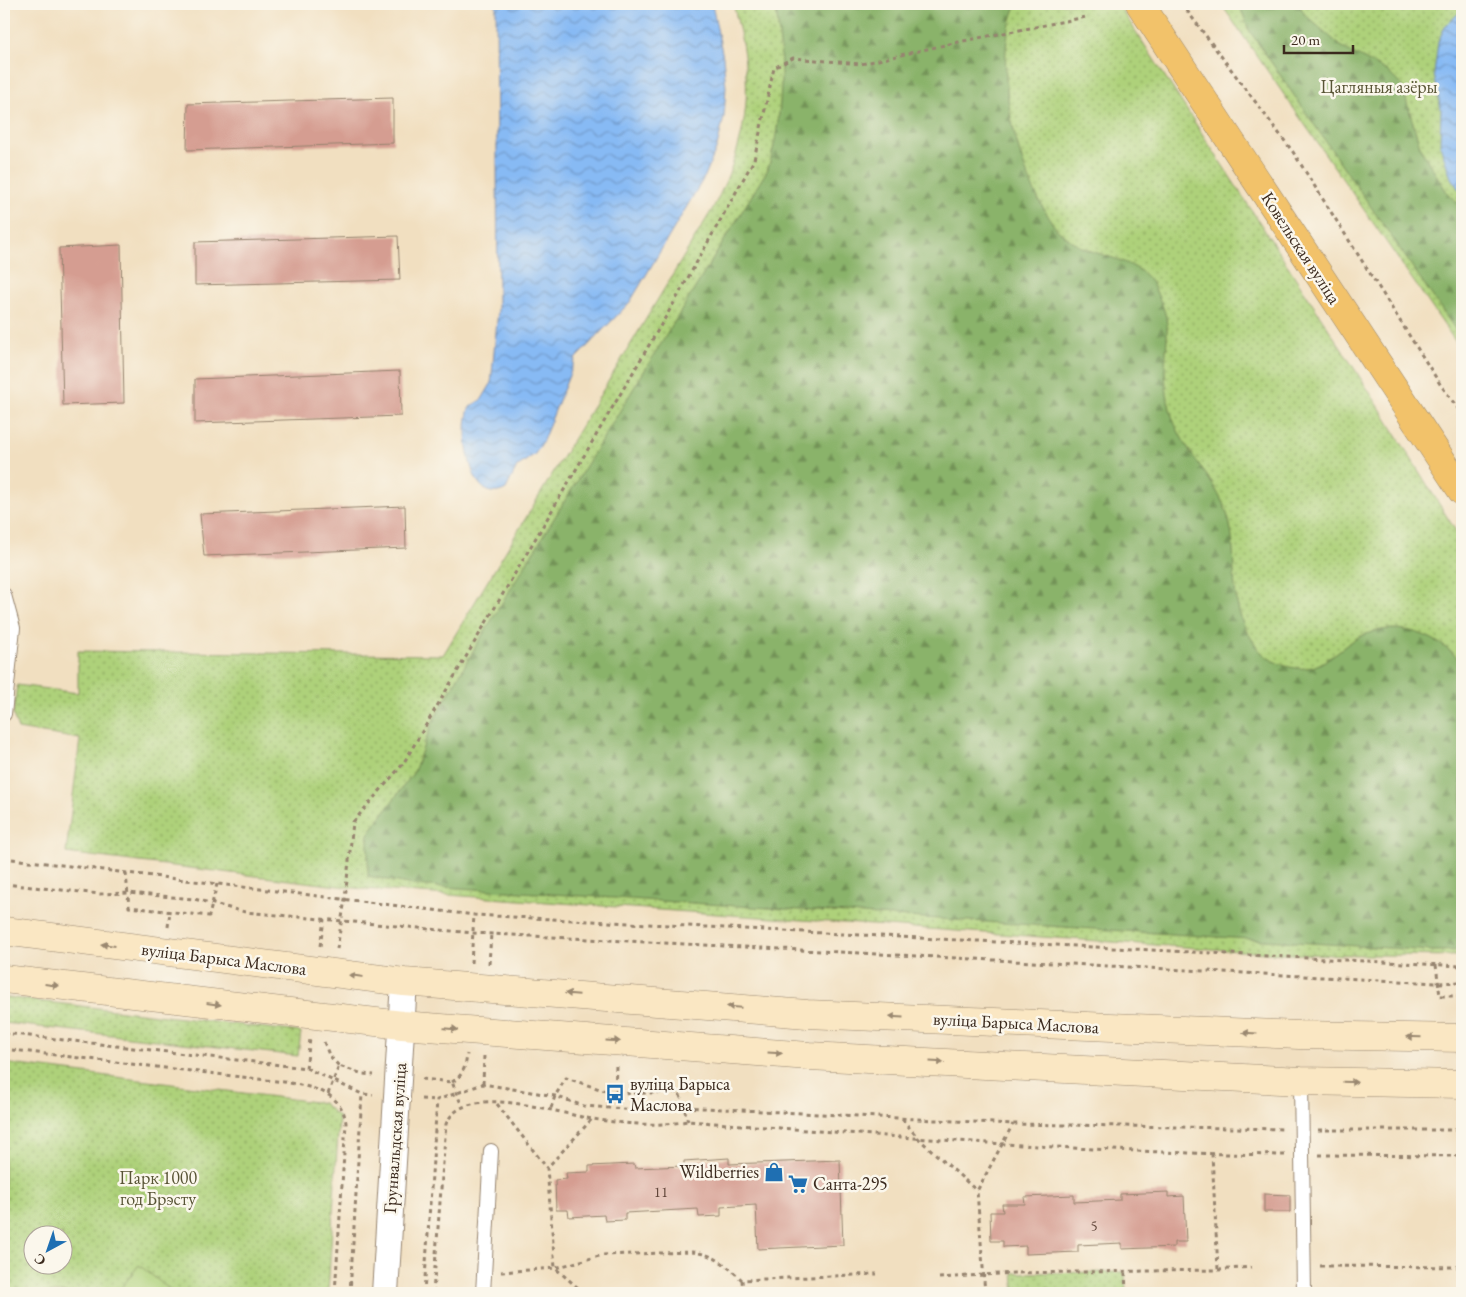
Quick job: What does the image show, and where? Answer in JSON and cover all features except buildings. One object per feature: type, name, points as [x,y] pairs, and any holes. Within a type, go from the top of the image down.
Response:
[{"type":"highway","name":"Ковельская вуліца","points":[[1140,4],[1459,488]]},
{"type":"main road","name":"вуліца Барыса Маслова","points":[[4,931],[404,982],[807,1014],[1299,1035],[1462,1038]]},
{"type":"main road","points":[[4,979],[402,1025],[808,1056],[1301,1081],[1462,1084]]},
{"type":"street","name":"Грунвальдская вуліца","points":[[385,1293],[404,982]]},
{"type":"lane","points":[[4,595],[13,628],[4,714]]},
{"type":"lane","points":[[1301,1081],[1304,1293]]},
{"type":"lane","points":[[483,1293],[491,1151]]},
{"type":"path","points":[[1182,4],[1293,152],[1440,384],[1462,414]]},
{"type":"path","points":[[345,899],[353,822],[403,764],[675,302],[754,160],[774,68],[793,58],[860,64],[958,42],[1086,17]]},
{"type":"path","points":[[4,858],[474,915],[1462,966]]},
{"type":"path","points":[[126,872],[129,907],[209,916],[217,884]]},
{"type":"path","points":[[4,884],[100,894],[128,893],[194,899],[245,912],[473,933],[1462,982]]},
{"type":"path","points":[[1436,965],[1440,996],[1462,996]]},
{"type":"path","points":[[4,1033],[306,1068],[362,1094],[350,1293]]},
{"type":"path","points":[[4,1050],[284,1082],[316,1089],[334,1098],[343,1110],[346,1123],[335,1293]]},
{"type":"path","points":[[551,1108],[554,1096],[566,1078],[615,1094],[679,1092],[688,1122]]},
{"type":"path","points":[[424,1293],[437,1100],[483,1084],[554,1096],[584,1106],[650,1111],[684,1107],[1013,1124],[1462,1130]]},
{"type":"path","points":[[433,1293],[446,1124],[452,1114],[462,1106],[482,1101],[551,1108],[592,1119],[668,1125],[688,1122],[1001,1145],[1212,1154],[1462,1156]]},
{"type":"path","points":[[496,1103],[547,1168],[555,1268],[584,1293]]},
{"type":"path","points":[[547,1168],[592,1119]]},
{"type":"path","points":[[902,1119],[919,1138],[977,1192]]},
{"type":"path","points":[[985,1293],[977,1192],[1013,1124]]},
{"type":"path","points":[[1212,1154],[1218,1270]]},
{"type":"path","points":[[484,1271],[500,1272],[555,1268],[603,1255],[692,1252],[705,1253],[717,1258],[742,1280],[876,1274]]},
{"type":"path","points":[[1304,1266],[1462,1267]]},
{"type":"path","points":[[939,1278],[1218,1270],[1251,1267]]},
{"type":"path","points":[[1126,1272],[1126,1293]]},
{"type":"path","points":[[742,1280],[743,1293]]},
{"type":"path","points":[[4,1288],[9,1293]]},
{"type":"green space","points":[[733,4],[1118,4],[1376,402],[1462,541],[1462,956],[1282,954],[363,889],[66,853],[80,739],[18,729],[13,715],[17,685],[78,693],[78,651],[443,655],[713,208],[726,181],[742,132],[746,84],[740,33]]},
{"type":"green space","points":[[775,4],[1017,4],[1009,27],[1006,53],[1006,82],[1016,141],[1025,168],[1035,193],[1055,227],[1060,232],[1083,248],[1134,267],[1150,280],[1155,289],[1167,323],[1165,375],[1170,409],[1182,439],[1219,495],[1226,509],[1232,540],[1236,597],[1244,624],[1251,638],[1260,651],[1273,661],[1290,667],[1308,668],[1320,664],[1354,640],[1368,633],[1397,629],[1411,631],[1439,643],[1462,663],[1462,950],[1435,951],[413,885],[368,876],[368,834],[414,772],[432,723],[477,644],[768,169],[777,128],[781,86],[780,45]]},
{"type":"green space","name":"Цагляныя азёры","points":[[1221,4],[1462,4],[1462,351]]},
{"type":"green space","points":[[1239,4],[1299,4],[1305,15],[1343,48],[1387,71],[1402,86],[1421,150],[1448,194],[1462,207],[1462,339],[1249,30]]},
{"type":"green space","points":[[4,997],[301,1032],[298,1056],[4,1023]]},
{"type":"green space","name":"Парк 1000 год Брэсту","points":[[4,1063],[323,1103],[339,1117],[328,1293],[4,1293]]},
{"type":"green space","points":[[139,1265],[174,1293],[117,1293]]},
{"type":"green space","points":[[1125,1272],[1126,1293],[1015,1293],[1013,1273]]},
{"type":"water","points":[[496,4],[712,4],[723,57],[726,87],[724,117],[717,147],[705,176],[630,302],[576,358],[542,443],[535,454],[517,467],[506,489],[493,492],[483,488],[475,477],[470,463],[466,430],[470,407],[482,399],[491,384],[498,310]]},
{"type":"water","points":[[1462,10],[1462,194],[1451,178],[1440,145],[1441,110],[1434,74],[1438,42],[1445,26]]},
{"type":"place","name":"вуліца Барыса Маслова","points":[[615,1094]]},
{"type":"place","name":"Wildberries","points":[[774,1172]]},
{"type":"place","name":"Санта-295","points":[[798,1184]]}]
